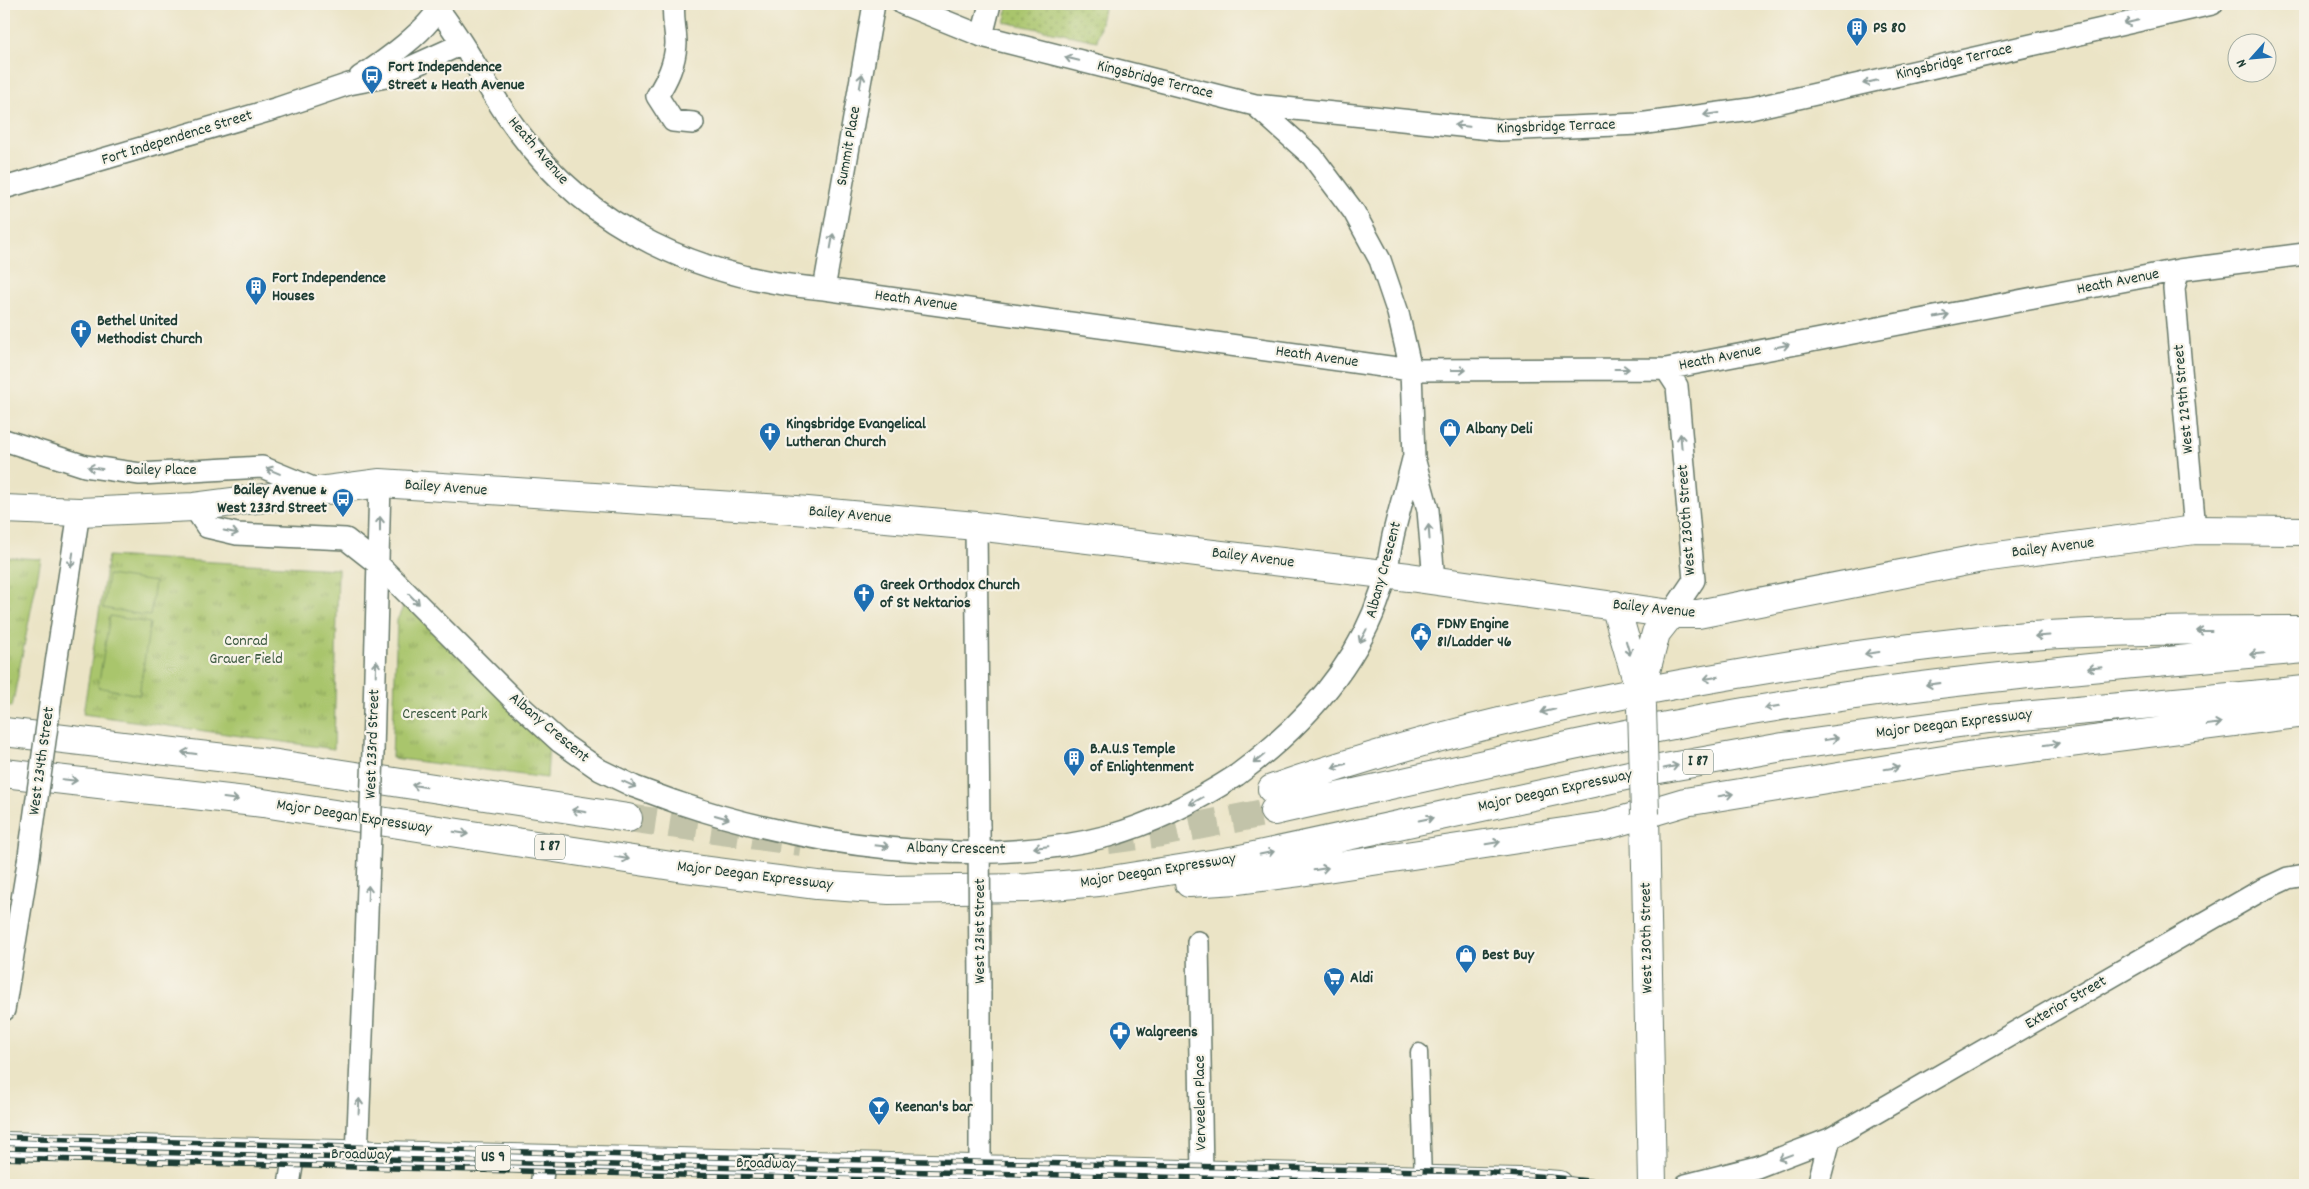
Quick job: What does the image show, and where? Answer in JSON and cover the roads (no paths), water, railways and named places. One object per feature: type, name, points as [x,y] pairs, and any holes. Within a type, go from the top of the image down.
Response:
[{"type":"main road","name":"Bailey Avenue","points":[[4,509],[79,512],[194,507],[380,483],[796,510],[976,526],[1434,580],[1671,614],[1698,614],[1982,558],[2195,530],[2305,531]]},
{"type":"main road","name":"West 230th Street","points":[[1615,605],[1641,699],[1652,1185]]},
{"type":"main road","name":"West 230th Street","points":[[1641,699],[1656,633],[1671,614]]},
{"type":"main road","points":[[2305,630],[2110,632],[1962,642],[1807,662],[1641,699],[1498,722],[1410,744],[1273,800],[1792,704],[2002,676],[2305,649]]},
{"type":"main road","name":"Major Deegan Expressway","points":[[4,773],[264,803],[678,867],[817,885],[889,890],[960,891],[1099,882],[1236,860],[1648,771],[1784,746],[1990,719],[2305,690]]},
{"type":"main road","points":[[1099,882],[1194,883],[1237,880],[1604,826],[1685,802],[1844,776],[2107,737],[2305,713]]},
{"type":"main road","points":[[4,732],[277,764],[628,818]]},
{"type":"main road","name":"Broadway","points":[[4,1146],[357,1155],[543,1172],[981,1177],[1202,1174],[1423,1183],[1521,1182],[1559,1185]]},
{"type":"street","points":[[674,4],[676,44],[673,64],[657,96],[673,121],[693,123]]},
{"type":"street","name":"Summit Place","points":[[824,289],[874,4]]},
{"type":"street","name":"Kingsbridge Terrace","points":[[902,4],[982,36],[1255,105],[1500,130],[1639,124],[1750,109],[2212,4]]},
{"type":"street","points":[[982,36],[990,4]]},
{"type":"street","name":"Heath Avenue","points":[[439,6],[491,92],[533,150],[573,191],[609,218],[646,241],[691,262],[739,277],[784,285],[1411,370],[1666,369],[2179,270],[2305,254]]},
{"type":"street","name":"Fort Independence Street","points":[[349,84],[388,60],[439,6]]},
{"type":"street","name":"Fort Independence Street","points":[[4,188],[278,108],[349,84],[391,76],[462,44]]},
{"type":"street","name":"Albany Crescent","points":[[1255,105],[1312,156],[1354,212],[1380,260],[1398,313],[1411,370],[1414,458],[1428,510],[1434,580]]},
{"type":"street","name":"West 229th Street","points":[[2179,270],[2174,288],[2195,530]]},
{"type":"street","name":"West 230th Street","points":[[1666,369],[1677,386],[1694,580],[1671,614]]},
{"type":"street","name":"Bailey Place","points":[[4,440],[85,466],[140,474],[262,467],[318,490]]},
{"type":"street","name":"Albany Crescent","points":[[379,565],[514,700],[560,742],[600,770],[635,787],[676,802],[745,823],[828,840],[914,849],[979,850],[1058,846],[1109,835],[1178,810],[1238,775],[1283,739],[1328,689],[1361,641],[1386,574],[1414,458]]},
{"type":"street","name":"West 233rd Street","points":[[357,1155],[373,752],[380,483]]},
{"type":"street","points":[[194,507],[206,527],[237,534],[346,539],[379,565]]},
{"type":"street","name":"West 234th Street","points":[[4,1010],[28,863],[79,512]]},
{"type":"street","name":"West 231st Street","points":[[976,526],[981,1177]]},
{"type":"street","name":"Exterior Street","points":[[1686,1185],[1757,1168],[1830,1140],[2260,892],[2288,878],[2305,875]]},
{"type":"street","name":"Verveelen Place","points":[[1198,942],[1202,1174]]},
{"type":"street","points":[[1418,1052],[1423,1183]]},
{"type":"street","points":[[1818,1185],[1830,1140]]},
{"type":"street","points":[[289,1185],[294,1153]]},
{"type":"tunnel","points":[[1108,840],[1161,833],[1274,811]]},
{"type":"tunnel","points":[[628,818],[801,842]]},
{"type":"railway","points":[[4,1137],[665,1156],[1479,1172],[1627,1185]]},
{"type":"railway","points":[[4,1148],[529,1163],[1514,1185]]},
{"type":"railway","points":[[4,1158],[1076,1185]]},
{"type":"place","name":"PS 80","points":[[1857,47]]},
{"type":"place","name":"Fort Independence Street & Heath Avenue","points":[[372,95]]},
{"type":"place","name":"Fort Independence Houses","points":[[256,306]]},
{"type":"place","name":"Bethel United Methodist Church","points":[[81,349]]},
{"type":"place","name":"Albany Deli","points":[[1450,448]]},
{"type":"place","name":"Kingsbridge Evangelical Lutheran Church","points":[[770,452]]},
{"type":"place","name":"Bailey Avenue & West 233rd Street","points":[[343,518]]},
{"type":"place","name":"Greek Orthodox Church of St Nektarios","points":[[864,613]]},
{"type":"place","name":"FDNY Engine 81/Ladder 46","points":[[1421,652]]},
{"type":"place","name":"B.A.U.S Temple of Enlightenment","points":[[1074,777]]},
{"type":"place","name":"Best Buy","points":[[1466,974]]},
{"type":"place","name":"Aldi","points":[[1334,997]]},
{"type":"place","name":"Walgreens","points":[[1120,1051]]},
{"type":"place","name":"Keenan's bar","points":[[879,1126]]},
{"type":"park label","name":"Conrad Grauer Field","points":[[246,650]]},
{"type":"park label","name":"Crescent Park","points":[[445,714]]}]
